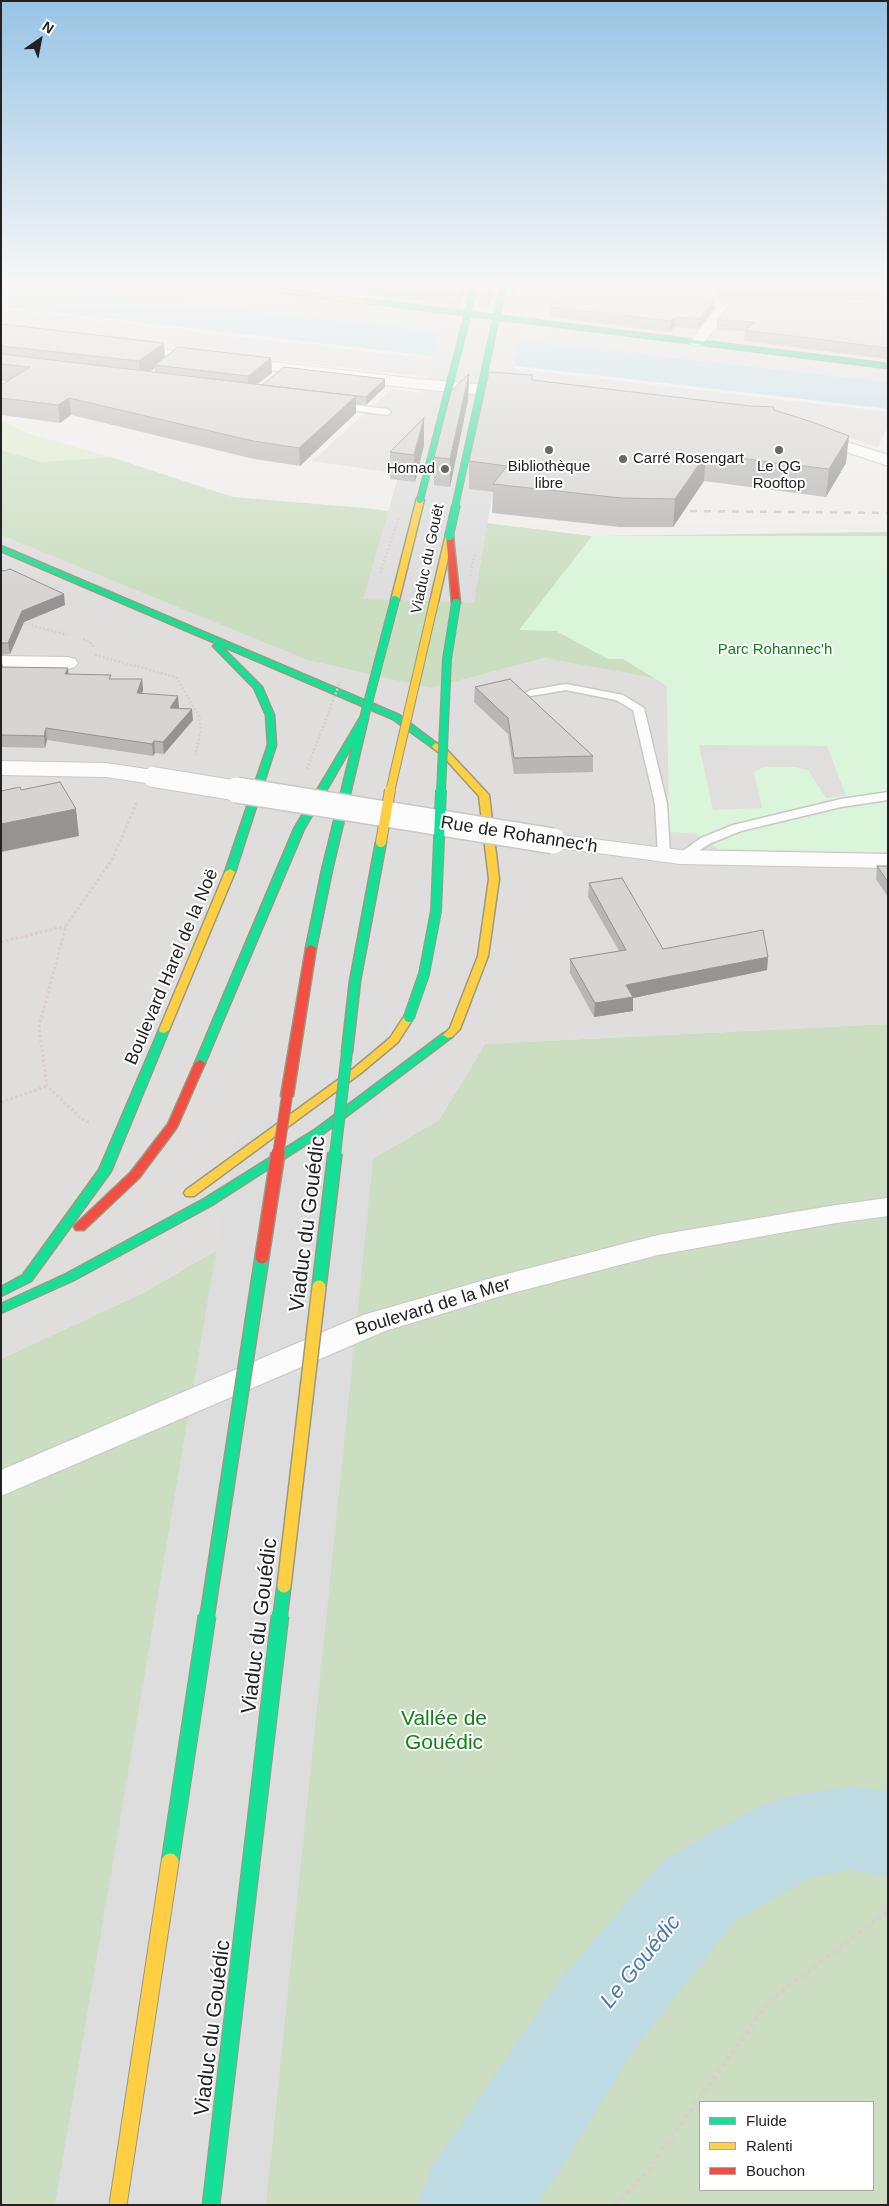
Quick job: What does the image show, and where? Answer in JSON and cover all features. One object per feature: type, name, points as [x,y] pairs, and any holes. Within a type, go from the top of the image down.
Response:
[{"type":"main road","name":"Viaduc du Gouët","points":[[364,718],[450,385]]},
{"type":"main road","name":"Viaduc du Gouët","points":[[347,1052],[355,980],[392,781],[482,385]]},
{"type":"main road","points":[[182,1198],[357,1071],[394,1040],[409,1017],[424,974],[436,911],[447,658],[456,603],[449,536]]},
{"type":"main road","points":[[1,548],[396,717],[444,752],[484,794],[494,879],[483,956],[455,1029],[390,1080],[320,1130],[208,1202],[70,1277],[1,1309]]},
{"type":"main road","name":"Boulevard Harel de la Noë","points":[[1,1292],[27,1278],[106,1171],[235,860],[272,745],[270,715],[258,687],[207,636]]},
{"type":"main road","points":[[27,1278],[135,1175],[173,1125],[299,829],[364,718]]},
{"type":"main road","name":"Viaduc du Gouédic","points":[[118,2205],[304,986],[335,835],[364,718]]},
{"type":"main road","name":"Viaduc du Gouédic","points":[[211,2205],[347,1052]]},
{"type":"main road","points":[[70,1277],[158,1215]]},
{"type":"street","points":[[429,385],[526,394]]},
{"type":"street","points":[[799,432],[888,462]]},
{"type":"street","points":[[1,662],[68,663]]},
{"type":"street","name":"Rue de Rohannec'h","points":[[1,768],[106,770],[553,841],[672,856],[888,861]]},
{"type":"street","name":"Boulevard de la Mer","points":[[1,1484],[120,1431],[374,1323],[495,1287],[658,1246],[836,1214],[888,1207]]},
{"type":"lane","points":[[328,405],[387,412]]},
{"type":"lane","points":[[531,693],[566,687],[619,696],[638,708],[672,856],[737,828],[841,803],[888,796]]},
{"type":"path","points":[[18,622],[72,636]]},
{"type":"path","points":[[80,638],[88,641],[94,647],[93,655],[139,666],[176,678],[199,716],[201,731],[194,760]]},
{"type":"path","points":[[306,772],[340,681]]},
{"type":"path","points":[[90,1122],[82,1119],[47,1086],[39,1027],[66,926],[113,858],[142,791],[145,776]]},
{"type":"path","points":[[1,942],[66,926]]},
{"type":"path","points":[[1,1102],[47,1086]]},
{"type":"path","points":[[615,2205],[645,2174],[770,2000],[888,1911]]},
{"type":"shaded area","points":[[541,385],[655,385],[888,412],[888,426],[878,447],[780,414]]},
{"type":"shaded area","points":[[392,389],[466,398],[394,473],[312,461]]},
{"type":"shaded area","points":[[1,535],[190,611],[431,688],[545,658],[888,709],[888,1024],[485,1044],[439,1120],[145,1292],[1,1359]]},
{"type":"shaded area","points":[[699,745],[827,746],[846,796],[826,798],[808,770],[795,767],[764,767],[754,772],[762,808],[713,810]]},
{"type":"green space","points":[[1,421],[31,434],[111,457],[41,462],[1,450]]},
{"type":"green space","points":[[1,450],[41,462],[111,457],[233,497],[364,508],[592,536],[888,532],[888,689],[667,686],[655,678],[545,658],[431,688],[308,660],[1,535]]},
{"type":"green space","name":"Parc Rohannec'h","points":[[592,536],[888,536],[888,852],[718,849],[696,834],[669,832],[667,686],[623,659],[608,659],[556,631],[519,630]]},
{"type":"green space","name":"Vallée de Gouédic","points":[[888,1024],[888,2205],[1,2205],[1,1359],[145,1292],[439,1120],[485,1044]]},
{"type":"water","points":[[681,385],[888,385],[888,409]]},
{"type":"pier","points":[[424,385],[511,385],[474,603],[363,599]]},
{"type":"pier","points":[[387,1024],[266,2205],[55,2205],[236,1133]]},
{"type":"building","points":[[1,385],[263,385],[356,396],[299,448],[253,441],[69,398],[58,405],[1,398]]},
{"type":"building","points":[[262,385],[379,385],[366,397]]},
{"type":"building","points":[[457,385],[467,385],[450,459],[434,457],[451,391]]},
{"type":"building","points":[[486,385],[573,385],[750,406],[774,407],[774,410],[849,436],[829,469],[706,454],[675,499],[621,498],[493,484],[507,466],[469,461]]},
{"type":"building","points":[[424,418],[414,455],[390,452]]},
{"type":"building","points":[[10,569],[64,594],[22,611],[8,643],[1,643],[1,570]]},
{"type":"building","points":[[1,667],[68,668],[65,674],[111,675],[109,679],[142,679],[137,693],[178,696],[170,708],[192,709],[163,742],[154,741],[152,744],[46,728],[44,736],[1,735]]},
{"type":"building","points":[[510,679],[593,756],[514,758],[508,718],[475,687]]},
{"type":"building","points":[[60,782],[76,809],[1,824],[1,791],[20,787],[21,790]]},
{"type":"building","points":[[877,866],[888,866],[888,882]]},
{"type":"building","points":[[622,878],[663,949],[763,930],[768,957],[626,985],[633,997],[595,1003],[570,959],[626,950],[589,883]]},
{"type":"waterway","name":"Le Gouédic","points":[[473,2205],[599,2012],[700,1890],[787,1840],[849,1828],[888,1835]]},
{"type":"railway","points":[[690,511],[888,513]]},
{"type":"traffic: fast","points":[[420,500],[450,385]]},
{"type":"traffic: fast","points":[[449,536],[482,385]]},
{"type":"traffic: fast","points":[[1,548],[396,717],[436,746]]},
{"type":"traffic: fast","points":[[364,718],[395,600]]},
{"type":"traffic: fast","points":[[409,1017],[424,974],[436,911],[447,659],[456,603]]},
{"type":"traffic: fast","points":[[217,646],[258,687],[270,715],[272,745],[230,872]]},
{"type":"traffic: fast","points":[[311,948],[327,870],[364,718]]},
{"type":"traffic: fast","points":[[200,1063],[299,829],[363,720]]},
{"type":"traffic: fast","points":[[347,1052],[355,981],[381,842]]},
{"type":"traffic: fast","points":[[1,1292],[27,1278],[105,1171],[164,1030]]},
{"type":"traffic: fast","points":[[1,1309],[70,1277],[208,1202],[320,1131],[448,1035]]},
{"type":"traffic: fast","points":[[319,1287],[347,1052]]},
{"type":"traffic: fast","points":[[170,1862],[262,1257]]},
{"type":"traffic: fast","points":[[211,2205],[284,1586]]},
{"type":"traffic: slow","points":[[395,600],[420,500]]},
{"type":"traffic: slow","points":[[434,602],[449,536]]},
{"type":"traffic: slow","points":[[381,842],[392,781],[434,602]]},
{"type":"traffic: slow","points":[[436,746],[444,752],[484,795],[494,879],[483,956],[455,1029],[448,1035]]},
{"type":"traffic: slow","points":[[164,1030],[230,872]]},
{"type":"traffic: slow","points":[[190,1193],[357,1071],[394,1040],[409,1017]]},
{"type":"traffic: slow","points":[[284,1586],[319,1287]]},
{"type":"traffic: slow","points":[[118,2205],[170,1862]]},
{"type":"traffic: jam","points":[[449,536],[456,603]]},
{"type":"traffic: jam","points":[[287,1096],[311,948]]},
{"type":"traffic: jam","points":[[80,1227],[135,1175],[173,1125],[200,1063]]},
{"type":"traffic: jam","points":[[262,1257],[287,1096]]},
{"type":"place","name":"Bibliothèque libre","points":[[549,450]]},
{"type":"place","name":"Le QG Rooftop","points":[[779,450]]},
{"type":"place","name":"Carré Rosengart","points":[[623,459]]},
{"type":"place","name":"Homad","points":[[445,469]]}]
